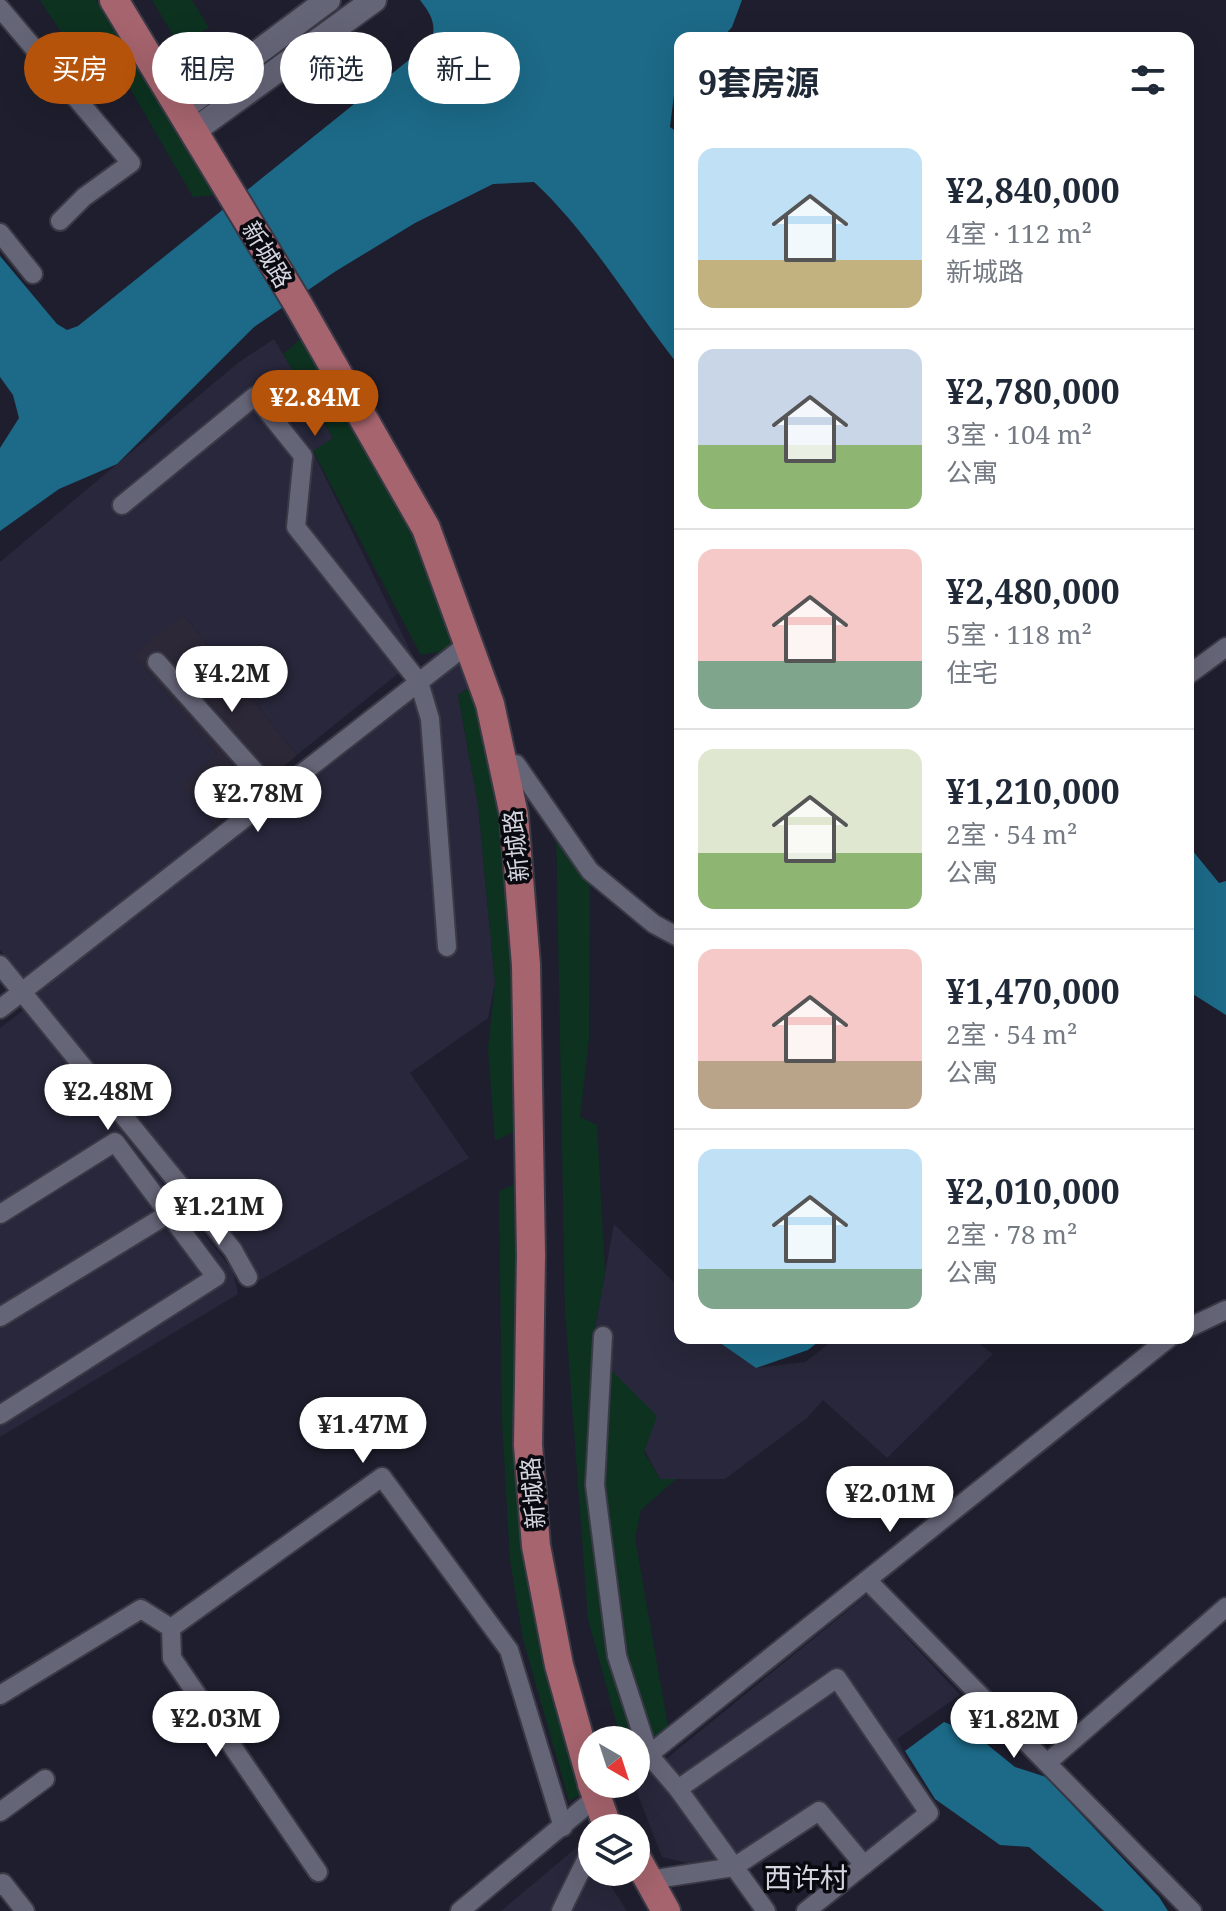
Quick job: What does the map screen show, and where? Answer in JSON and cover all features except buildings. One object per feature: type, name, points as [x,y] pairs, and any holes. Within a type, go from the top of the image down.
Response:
[{"type":"main road","name":"新城路","points":[[114,0],[194,115]]},
{"type":"main road","name":"新城路","points":[[131,0],[194,115],[437,523],[502,700],[526,813],[538,964],[544,1255],[541,1444],[549,1545],[588,1726]]},
{"type":"main road","points":[[194,115],[328,0]]},
{"type":"main road","points":[[194,115],[374,0]]},
{"type":"main road","name":"新城路","points":[[304,302],[426,528],[490,704],[514,815],[526,965],[531,1255],[528,1445],[536,1546],[559,1665],[580,1750],[604,1803]]},
{"type":"main road","points":[[643,1886],[652,1911]]},
{"type":"main road","points":[[649,1886],[666,1911]]},
{"type":"street","points":[[0,8],[131,163],[84,197],[60,221]]},
{"type":"street","points":[[0,233],[33,274]]},
{"type":"street","points":[[122,505],[255,396],[303,456],[296,527],[419,682],[430,719],[447,947]]},
{"type":"street","points":[[0,1009],[469,643]]},
{"type":"street","points":[[1194,671],[1226,647]]},
{"type":"street","points":[[157,662],[275,794]]},
{"type":"street","points":[[516,764],[590,871],[654,924],[674,935]]},
{"type":"street","points":[[0,965],[233,1250],[248,1277]]},
{"type":"street","points":[[0,1214],[115,1142],[216,1277],[0,1415]]},
{"type":"street","points":[[0,1317],[168,1214]]},
{"type":"street","points":[[1194,1325],[1226,1310]]},
{"type":"street","points":[[603,1336],[595,1485],[617,1656],[634,1726]]},
{"type":"street","points":[[650,1754],[1162,1344]]},
{"type":"street","points":[[171,1628],[382,1477],[509,1650],[563,1827]]},
{"type":"street","points":[[867,1580],[1192,1911]]},
{"type":"street","points":[[1047,1763],[1226,1607]]},
{"type":"street","points":[[0,1695],[141,1609],[171,1628]]},
{"type":"street","points":[[171,1628],[172,1658],[318,1872]]},
{"type":"street","points":[[678,1789],[837,1678],[929,1813],[806,1911]]},
{"type":"street","points":[[650,1766],[678,1789],[766,1911]]},
{"type":"street","points":[[0,1812],[45,1779]]},
{"type":"street","points":[[460,1911],[563,1827],[604,1803]]},
{"type":"street","points":[[650,1870],[734,1867],[819,1811],[864,1865]]},
{"type":"street","points":[[561,1911],[578,1876]]},
{"type":"street","points":[[0,1886],[3,1883],[25,1911]]},
{"type":"shaded area","points":[[274,339],[333,438],[313,452],[415,660],[297,755],[183,614],[133,655],[217,754],[182,785],[216,826],[121,907],[24,980],[0,950],[0,562],[239,362]]},
{"type":"shaded area","points":[[183,614],[297,755],[216,826],[181,785],[217,754],[132,654]]},
{"type":"shaded area","points":[[462,662],[473,685],[458,695],[478,804],[495,983],[488,1018],[410,1073],[469,1158],[259,1281],[199,1196],[33,993]]},
{"type":"shaded area","points":[[25,1009],[233,1271],[238,1294],[0,1437],[0,1028]]},
{"type":"shaded area","points":[[614,1224],[674,1282],[674,1344],[722,1344],[756,1368],[805,1362],[828,1344],[979,1344],[993,1354],[887,1458],[823,1400],[807,1418],[725,1479],[660,1479],[591,1350]]},
{"type":"shaded area","points":[[867,1595],[960,1695],[897,1739],[938,1819],[864,1865],[823,1804],[715,1870],[662,1857],[650,1826],[650,1814],[645,1814],[639,1798],[650,1798],[650,1772]]},
{"type":"shaded area","points":[[578,1846],[578,1886],[611,1886],[627,1911],[501,1911]]},
{"type":"green space","points":[[40,0],[96,0],[116,32],[61,32]]},
{"type":"green space","points":[[152,0],[192,0],[209,28],[201,32],[171,32]]},
{"type":"green space","points":[[136,65],[152,91],[152,104],[160,104],[216,195],[193,197],[136,98]]},
{"type":"green space","points":[[304,336],[413,526],[457,638],[447,650],[421,655],[313,451],[333,438],[283,354]]},
{"type":"green space","points":[[473,685],[508,829],[517,985],[516,1131],[495,1141],[488,1049],[495,983],[478,804],[458,695]]},
{"type":"green space","points":[[556,822],[590,871],[589,1039],[580,1117],[597,1125],[605,1273],[591,1350],[657,1416],[644,1452],[660,1479],[676,1479],[641,1510],[635,1538],[670,1738],[650,1754],[650,1726],[617,1726],[588,1619],[565,1310]]},
{"type":"green space","points":[[520,1182],[520,1379],[578,1760],[578,1796],[569,1801],[523,1639],[510,1560],[502,1422],[499,1191]]},
{"type":"water","points":[[420,0],[742,0],[727,32],[674,32],[674,94],[670,127],[674,130],[674,359],[593,248],[534,182],[493,184],[415,223],[336,271],[254,327],[117,464],[59,489],[0,531],[0,448],[19,418],[13,395],[0,377],[0,256],[57,324],[67,330],[78,326],[354,104],[392,104],[392,74],[408,61],[408,104],[520,104],[520,32],[433,32],[432,20]]},
{"type":"water","points":[[1194,852],[1219,883],[1226,881],[1226,1015],[1194,995]]},
{"type":"water","points":[[722,1344],[816,1344],[808,1350],[756,1368]]},
{"type":"water","points":[[944,1722],[973,1733],[1015,1767],[1046,1777],[1159,1897],[1168,1911],[1104,1911],[1029,1847],[1000,1845],[935,1799],[905,1751]]},
{"type":"district","name":"西许村","points":[[806,1877]]}]
